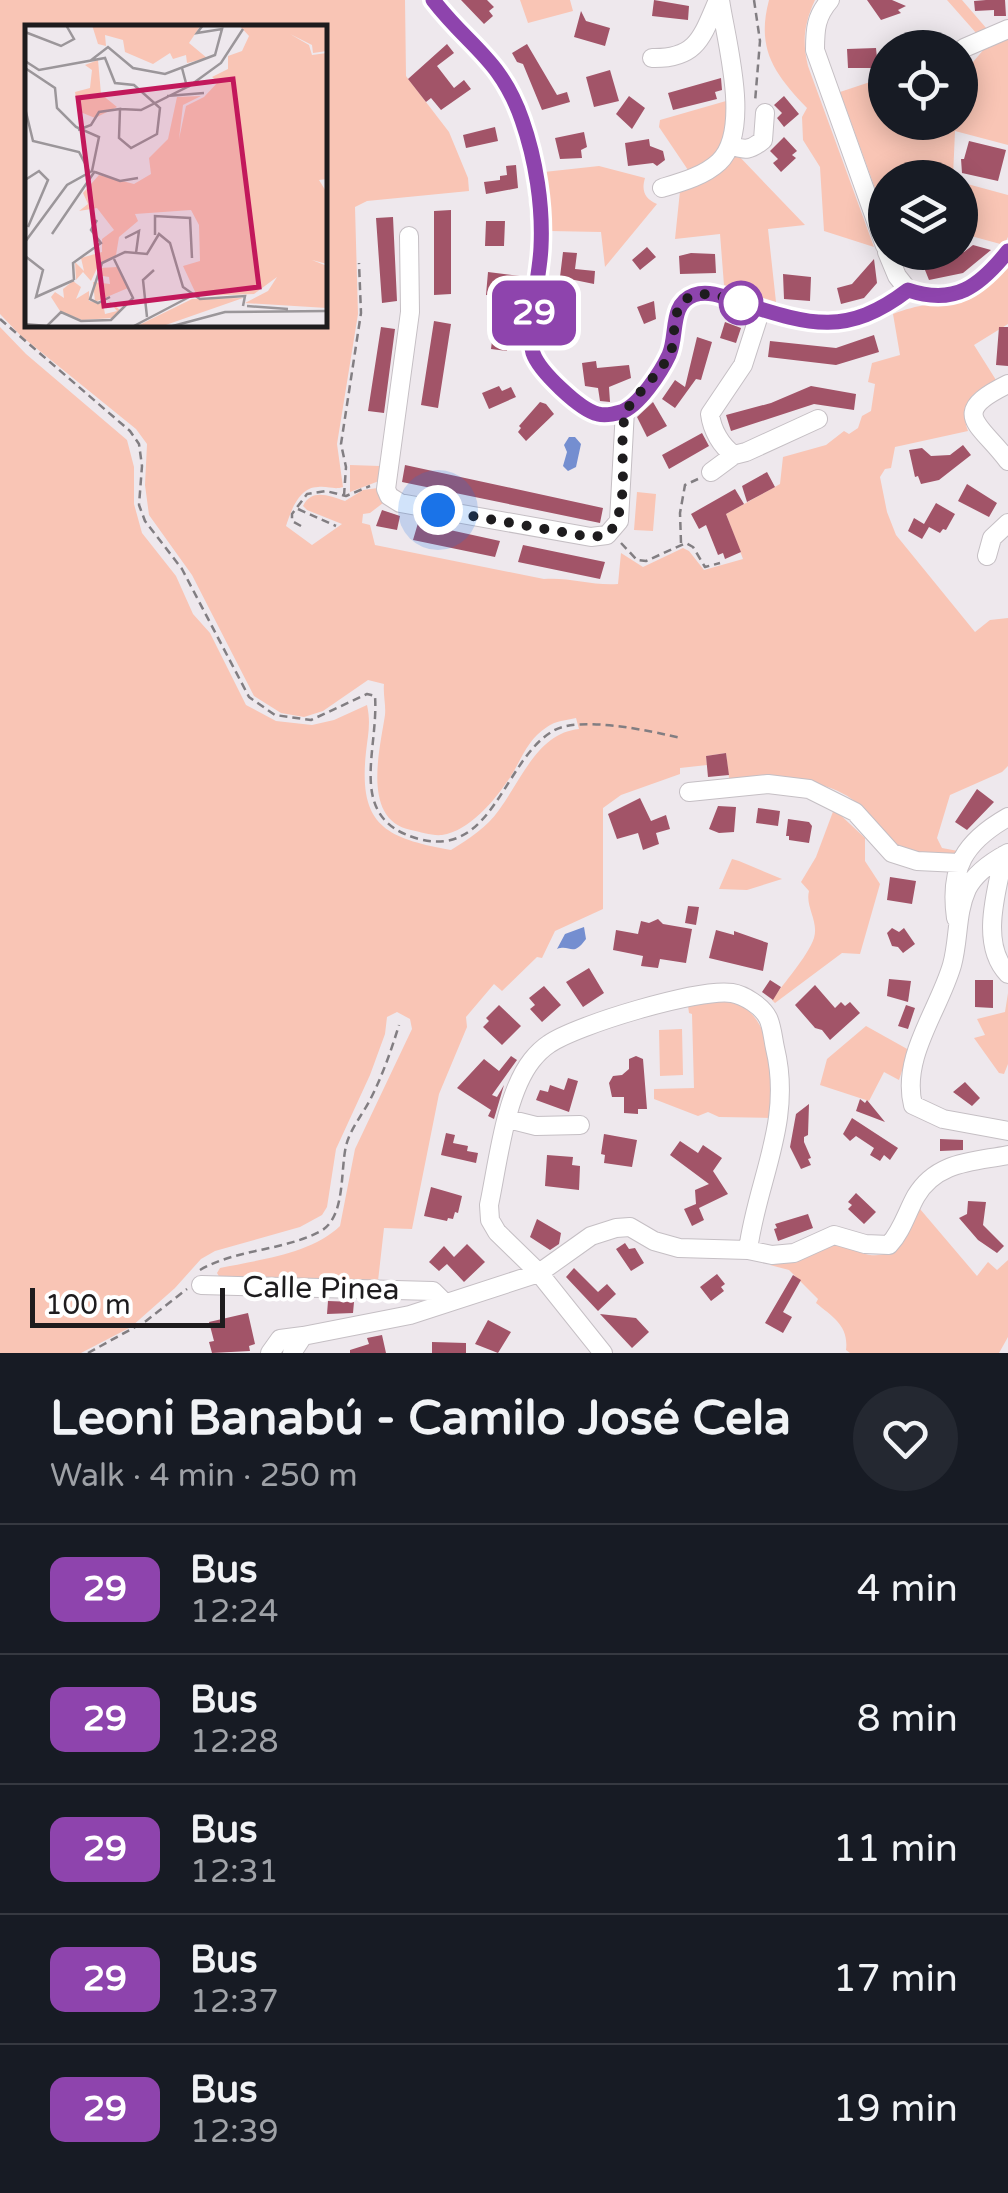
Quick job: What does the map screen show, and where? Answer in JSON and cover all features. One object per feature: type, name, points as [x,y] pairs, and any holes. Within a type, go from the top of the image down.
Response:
[{"type":"street","points":[[433,0],[500,72],[524,123],[534,164],[541,225],[532,337],[536,359],[561,388],[588,410],[600,415],[625,410]]},
{"type":"street","points":[[652,58],[670,59],[694,48],[719,0]]},
{"type":"street","points":[[662,188],[710,169],[732,145],[737,117],[719,0]]},
{"type":"street","points":[[830,0],[820,11],[815,50],[868,199]]},
{"type":"street","points":[[978,42],[1008,30]]},
{"type":"street","points":[[732,145],[744,150],[763,140],[760,109]]},
{"type":"street","points":[[409,236],[410,312],[387,485],[390,496],[400,503],[590,537],[608,535],[620,521],[625,410],[667,360],[678,309],[690,296],[711,293],[816,324],[832,324],[862,318],[908,290]]},
{"type":"street","points":[[895,270],[908,290],[925,296],[945,296],[970,289],[1008,251]]},
{"type":"street","points":[[734,455],[724,448],[710,414],[742,364],[761,309]]},
{"type":"street","points":[[1008,384],[983,396],[975,404],[974,414],[976,426],[1008,461]]},
{"type":"street","points":[[711,472],[734,455],[818,419]]},
{"type":"street","points":[[987,556],[992,538],[1008,523]]},
{"type":"street","points":[[689,792],[768,784],[809,789],[855,812],[892,853],[917,861],[958,864]]},
{"type":"street","points":[[957,924],[952,888],[958,864],[988,828],[1008,817]]},
{"type":"street","points":[[1006,854],[979,873],[968,888],[957,924],[951,969],[927,1025],[908,1086],[914,1105],[927,1114],[1008,1131]]},
{"type":"street","points":[[1006,854],[992,916],[994,944],[1002,969],[1008,974]]},
{"type":"street","points":[[603,1353],[539,1272],[497,1232],[490,1220],[488,1206],[518,1084],[548,1044],[580,1030],[713,992],[735,993],[755,1003],[768,1018],[779,1062],[780,1110],[770,1169],[748,1250]]},
{"type":"street","points":[[508,1119],[536,1126],[580,1125]]},
{"type":"street","points":[[270,1353],[280,1339],[410,1315],[539,1272],[591,1236],[616,1228],[630,1228],[679,1248],[748,1250],[772,1255],[794,1253],[821,1238],[834,1236],[889,1245],[929,1179],[948,1166],[1008,1155]]},
{"type":"street","name":"Calle Pinea","points":[[202,1285],[433,1290],[444,1303]]},
{"type":"street","points":[[292,1353],[303,1336]]},
{"type":"path","points":[[754,0],[760,41],[760,109]]},
{"type":"path","points":[[344,496],[346,468],[342,444],[362,313],[360,263]]},
{"type":"path","points":[[0,319],[139,444],[139,504],[145,520],[182,569],[250,697],[275,716],[311,720],[367,694],[375,696],[372,798],[380,820],[409,836],[438,844],[470,832],[551,731],[572,724],[640,729],[681,738]]},
{"type":"path","points":[[681,544],[680,514],[686,485],[711,472]]},
{"type":"path","points":[[301,526],[292,520],[306,494],[326,491],[344,496],[360,488],[387,485]]},
{"type":"path","points":[[296,508],[336,526]]},
{"type":"path","points":[[612,529],[637,560],[646,561],[686,543],[693,547],[705,567],[720,563]]},
{"type":"path","name":"Calle Pinea","points":[[202,1285],[197,1280],[201,1270],[216,1262],[270,1249],[330,1224],[336,1210],[347,1140],[384,1073],[399,1025]]},
{"type":"path","points":[[88,1353],[146,1321],[192,1285],[202,1285]]},
{"type":"shaded area","points":[[0,0],[405,0],[406,76],[449,132],[468,178],[469,191],[367,201],[355,207],[358,314],[337,444],[343,487],[306,491],[286,526],[312,545],[342,524],[307,510],[303,506],[307,500],[321,495],[345,501],[363,490],[378,488],[383,503],[363,514],[362,523],[370,525],[375,545],[544,579],[618,584],[621,553],[643,567],[683,548],[704,570],[743,559],[726,514],[780,484],[783,457],[826,445],[844,431],[849,434],[858,428],[862,416],[871,411],[875,384],[868,382],[872,363],[900,355],[893,314],[966,297],[1008,267],[1008,324],[974,345],[996,380],[981,389],[966,406],[968,431],[895,447],[891,468],[885,469],[880,477],[896,535],[975,632],[990,620],[1008,618],[1008,766],[950,795],[937,838],[942,848],[958,851],[952,857],[897,847],[881,834],[857,803],[829,787],[796,780],[729,778],[726,753],[706,756],[707,765],[680,768],[680,774],[621,795],[603,808],[603,909],[555,931],[542,958],[537,957],[502,991],[494,984],[466,1017],[467,1027],[439,1094],[412,1229],[384,1228],[378,1281],[220,1278],[217,1273],[220,1268],[299,1249],[340,1226],[355,1149],[412,1029],[410,1019],[397,1012],[387,1017],[370,1075],[336,1149],[327,1207],[322,1215],[300,1227],[215,1251],[201,1259],[131,1327],[81,1353],[0,1353],[0,327],[127,440],[134,467],[134,504],[142,533],[176,576],[193,614],[210,633],[246,705],[276,721],[312,725],[367,705],[367,797],[372,812],[393,833],[451,850],[494,816],[541,748],[565,732],[579,729],[576,718],[554,723],[540,732],[498,794],[462,827],[438,835],[395,824],[385,813],[377,782],[385,715],[384,684],[368,680],[323,711],[304,717],[281,713],[254,696],[192,575],[149,515],[145,485],[147,444],[136,429],[20,335],[0,314]]},
{"type":"shaded area","points":[[520,0],[570,0],[573,11],[528,23]]},
{"type":"shaded area","points":[[769,0],[815,0],[805,33],[808,66],[868,231],[868,245],[824,231],[820,167],[803,140],[802,117],[807,108],[771,59],[766,17]]},
{"type":"shaded area","points":[[947,0],[962,0],[987,29],[978,34]]},
{"type":"shaded area","points":[[1008,39],[1008,145],[978,137],[978,56],[985,48]]},
{"type":"shaded area","points":[[868,83],[868,140],[955,140],[954,160],[868,160],[868,169],[840,92]]},
{"type":"shaded area","points":[[726,101],[727,124],[721,144],[708,160],[688,170],[659,127],[660,120]]},
{"type":"shaded area","points":[[736,153],[805,225],[768,229],[776,302],[724,285],[720,234],[675,239],[680,191],[716,175]]},
{"type":"shaded area","points":[[599,166],[645,178],[645,194],[657,204],[605,267],[601,232],[550,231],[544,172]]},
{"type":"shaded area","points":[[978,187],[1008,195],[1008,237],[1004,245],[978,238]]},
{"type":"shaded area","points":[[350,465],[380,466],[379,481],[350,492]]},
{"type":"shaded area","points":[[637,492],[656,494],[653,531],[634,530]]},
{"type":"shaded area","points":[[834,809],[865,838],[865,861],[880,884],[860,954],[842,953],[775,1003],[772,1000],[814,938],[809,891],[801,882],[816,857]]},
{"type":"shaded area","points":[[732,859],[782,879],[747,890],[719,889]]},
{"type":"shaded area","points":[[1008,993],[1008,1064],[1004,1074],[999,1073],[974,1038],[985,1035],[977,1019],[1005,1012]]},
{"type":"shaded area","points":[[720,998],[739,1004],[761,1028],[770,1063],[772,1118],[719,1117],[708,1112],[698,1116],[654,1099],[654,1089],[694,1088],[692,1014],[688,1006]]},
{"type":"shaded area","points":[[866,1026],[909,1050],[899,1080],[884,1072],[869,1101],[820,1085],[827,1059]]},
{"type":"shaded area","points":[[682,1029],[683,1075],[660,1076],[659,1030]]},
{"type":"shaded area","points":[[920,1209],[977,1276],[988,1262],[997,1270],[1008,1260],[1008,1337],[999,1353],[850,1353],[842,1328],[816,1303],[818,1299],[789,1270],[770,1265],[795,1261],[831,1244],[883,1254],[899,1244]]},
{"type":"water","points":[[569,437],[575,437],[581,444],[576,467],[568,471],[563,466],[567,452],[564,445]]},
{"type":"water","points":[[584,927],[586,939],[578,948],[557,949],[565,934]]},
{"type":"building","points":[[461,0],[487,0],[494,7],[489,11],[493,16],[484,24]]},
{"type":"building","points":[[654,0],[689,6],[688,20],[652,16]]},
{"type":"building","points":[[867,0],[892,0],[906,6],[898,10],[901,13],[881,20]]},
{"type":"building","points":[[1005,0],[1006,16],[994,16],[994,10],[975,11],[974,1]]},
{"type":"building","points":[[581,11],[586,21],[610,28],[605,46],[574,37]]},
{"type":"building","points":[[447,44],[454,53],[437,66],[454,88],[464,80],[471,89],[441,110],[431,98],[426,102],[408,79]]},
{"type":"building","points":[[527,44],[557,95],[567,92],[570,102],[542,110],[523,64],[512,53]]},
{"type":"building","points":[[868,48],[868,68],[848,68],[847,49]]},
{"type":"building","points":[[610,70],[619,101],[594,107],[586,77]]},
{"type":"building","points":[[721,78],[722,90],[715,92],[717,99],[673,110],[668,93]]},
{"type":"building","points":[[629,96],[645,108],[632,129],[616,114]]},
{"type":"building","points":[[784,96],[799,114],[784,127],[777,118],[782,113],[774,105]]},
{"type":"building","points":[[495,127],[498,141],[466,148],[463,135]]},
{"type":"building","points":[[584,132],[587,147],[581,150],[582,158],[560,159],[555,138]]},
{"type":"building","points":[[784,137],[797,151],[792,155],[796,158],[781,172],[773,163],[778,159],[770,151]]},
{"type":"building","points":[[649,139],[650,146],[663,151],[665,160],[657,166],[628,166],[625,143]]},
{"type":"building","points":[[969,141],[1006,150],[998,181],[978,177],[978,160],[961,160]]},
{"type":"building","points":[[516,165],[518,188],[486,194],[484,182],[500,180],[500,176],[507,175],[506,166]]},
{"type":"building","points":[[451,210],[451,294],[434,295],[434,211]]},
{"type":"building","points":[[393,217],[397,301],[382,303],[376,218]]},
{"type":"building","points":[[486,221],[505,221],[504,246],[485,246]]},
{"type":"building","points":[[978,246],[991,250],[978,261]]},
{"type":"building","points":[[647,247],[656,257],[640,270],[632,260]]},
{"type":"building","points":[[563,252],[577,253],[575,269],[595,271],[594,284],[560,277]]},
{"type":"building","points":[[715,254],[716,273],[680,274],[679,256]]},
{"type":"building","points":[[868,266],[868,270],[875,270],[877,283],[864,298],[841,304],[837,288],[852,284]]},
{"type":"building","points":[[925,270],[967,270],[963,273],[929,280]]},
{"type":"building","points":[[488,272],[520,276],[519,290],[509,289],[508,297],[486,295]]},
{"type":"building","points":[[783,274],[811,277],[810,301],[784,299]]},
{"type":"building","points":[[654,301],[656,319],[644,324],[637,307]]},
{"type":"building","points":[[552,306],[576,308],[574,330],[550,329]]},
{"type":"building","points":[[434,321],[451,324],[438,408],[421,405]]},
{"type":"building","points":[[725,322],[741,328],[736,343],[720,338]]},
{"type":"building","points":[[381,327],[395,329],[384,413],[368,411]]},
{"type":"building","points":[[999,327],[1008,327],[1008,366],[996,365]]},
{"type":"building","points":[[493,333],[508,335],[507,351],[491,349]]},
{"type":"building","points":[[874,335],[879,352],[836,365],[768,357],[770,341],[836,348]]},
{"type":"building","points":[[697,337],[712,342],[701,380],[696,379],[675,408],[662,399],[675,380],[685,387]]},
{"type":"building","points":[[596,361],[597,368],[629,365],[631,378],[609,387],[610,402],[600,401],[598,388],[585,386],[582,363]]},
{"type":"building","points":[[499,386],[502,391],[511,387],[516,397],[489,409],[482,393]]},
{"type":"building","points":[[811,386],[856,394],[854,410],[814,404],[731,431],[726,415],[771,403]]},
{"type":"building","points":[[540,402],[554,414],[526,441],[518,432],[519,426]]},
{"type":"building","points":[[653,402],[667,426],[647,437],[637,417]]},
{"type":"building","points":[[702,433],[709,446],[669,469],[662,455]]},
{"type":"building","points":[[963,445],[971,455],[939,480],[921,484],[915,477],[909,450],[922,448],[931,456],[950,455]]},
{"type":"building","points":[[405,465],[603,508],[600,523],[402,482]]},
{"type":"building","points":[[767,472],[775,487],[747,502],[742,486]]},
{"type":"building","points":[[967,484],[997,503],[989,517],[958,501]]},
{"type":"building","points":[[735,489],[744,504],[726,514],[741,552],[725,559],[723,553],[718,555],[706,525],[699,529],[691,514]]},
{"type":"building","points":[[936,503],[955,514],[946,530],[940,533],[929,527],[922,539],[908,531],[914,518],[924,524]]},
{"type":"building","points":[[382,510],[400,516],[397,530],[376,526]]},
{"type":"building","points":[[418,523],[500,541],[495,557],[413,540]]},
{"type":"building","points":[[523,545],[605,562],[600,579],[518,562]]},
{"type":"building","points":[[726,753],[729,775],[708,777],[706,756]]},
{"type":"building","points":[[977,789],[994,802],[967,830],[955,822]]},
{"type":"building","points":[[640,798],[651,821],[666,815],[670,829],[656,833],[659,844],[643,850],[638,833],[617,839],[608,814]]},
{"type":"building","points":[[718,806],[736,807],[734,832],[709,829]]},
{"type":"building","points":[[758,808],[780,811],[778,826],[756,823]]},
{"type":"building","points":[[788,819],[809,822],[809,843],[789,840]]},
{"type":"building","points":[[890,877],[916,881],[912,904],[887,900]]},
{"type":"building","points":[[688,906],[699,907],[696,925],[685,923]]},
{"type":"building","points":[[658,919],[663,924],[692,929],[686,963],[660,959],[658,968],[641,966],[643,956],[613,950],[616,930],[638,934],[641,921]]},
{"type":"building","points":[[892,928],[899,932],[904,928],[915,944],[903,953],[892,946],[887,933]]},
{"type":"building","points":[[716,930],[734,935],[734,931],[768,943],[763,971],[709,958]]},
{"type":"building","points":[[589,968],[604,993],[583,1007],[566,982]]},
{"type":"building","points":[[889,979],[911,981],[908,1002],[887,996]]},
{"type":"building","points":[[770,980],[781,987],[773,1000],[762,992]]},
{"type":"building","points":[[975,980],[993,980],[993,1008],[975,1007]]},
{"type":"building","points":[[815,985],[835,1008],[841,1002],[845,1006],[850,1002],[860,1013],[830,1040],[795,1005]]},
{"type":"building","points":[[544,986],[561,1005],[542,1022],[530,1009],[535,1005],[529,998]]},
{"type":"building","points":[[499,1005],[521,1026],[502,1045],[483,1027]]},
{"type":"building","points":[[906,1005],[915,1008],[908,1029],[898,1026]]},
{"type":"building","points":[[511,1056],[517,1060],[492,1095],[497,1097],[504,1085],[494,1119],[488,1116],[491,1110],[457,1088],[484,1059],[499,1071]]},
{"type":"building","points":[[629,1059],[643,1059],[647,1109],[638,1109],[638,1114],[624,1113],[624,1097],[612,1097],[609,1083],[613,1076],[629,1069]]},
{"type":"building","points":[[568,1078],[578,1081],[569,1112],[536,1100],[540,1090],[548,1092],[550,1085],[564,1090]]},
{"type":"building","points":[[965,1082],[980,1098],[972,1106],[953,1092]]},
{"type":"building","points":[[860,1099],[865,1103],[867,1100],[885,1122],[856,1111]]},
{"type":"building","points":[[809,1104],[808,1135],[804,1142],[811,1165],[801,1169],[790,1147],[796,1114]]},
{"type":"building","points":[[852,1118],[898,1148],[890,1160],[884,1155],[880,1161],[870,1155],[874,1148],[856,1136],[850,1141],[843,1134]]},
{"type":"building","points":[[446,1133],[455,1135],[453,1143],[478,1153],[476,1163],[441,1155]]},
{"type":"building","points":[[604,1134],[637,1140],[632,1167],[604,1163]]},
{"type":"building","points":[[940,1139],[963,1140],[963,1150],[940,1151]]},
{"type":"building","points":[[680,1141],[698,1153],[703,1145],[722,1158],[713,1171],[728,1194],[699,1208],[704,1220],[692,1226],[684,1209],[696,1204],[695,1190],[709,1184],[670,1155]]},
{"type":"building","points":[[547,1155],[573,1157],[572,1165],[580,1166],[579,1190],[545,1186]]},
{"type":"building","points":[[431,1187],[462,1196],[453,1219],[424,1216]]},
{"type":"building","points":[[856,1193],[876,1212],[864,1224],[848,1209],[852,1205],[848,1202]]},
{"type":"building","points":[[968,1201],[986,1202],[983,1225],[1004,1246],[997,1253],[978,1240],[959,1218],[967,1214]]},
{"type":"building","points":[[808,1214],[813,1228],[778,1241],[775,1224]]},
{"type":"building","points":[[537,1219],[561,1233],[559,1244],[550,1250],[530,1237]]},
{"type":"building","points":[[625,1243],[629,1249],[635,1248],[644,1263],[631,1271],[616,1249]]},
{"type":"building","points":[[467,1244],[485,1262],[464,1282],[447,1264],[439,1271],[429,1262],[444,1246],[454,1257]]},
{"type":"building","points":[[574,1268],[598,1292],[607,1284],[616,1294],[598,1311],[566,1277]]},
{"type":"building","points":[[717,1274],[725,1284],[721,1287],[724,1291],[711,1301],[700,1287]]},
{"type":"building","points":[[793,1275],[801,1280],[783,1312],[792,1317],[783,1333],[765,1323]]},
{"type":"building","points":[[328,1301],[354,1302],[353,1313],[327,1314]]},
{"type":"building","points":[[248,1313],[255,1344],[249,1346],[250,1351],[212,1353],[209,1342],[214,1341],[209,1322]]},
{"type":"building","points":[[600,1314],[636,1318],[649,1332],[632,1348]]},
{"type":"building","points":[[488,1320],[511,1332],[498,1353],[475,1344]]},
{"type":"building","points":[[382,1335],[386,1353],[350,1353],[369,1344],[367,1338]]},
{"type":"building","points":[[432,1342],[466,1343],[466,1353],[432,1353]]},
{"type":"bus line","name":"29","points":[[433,0],[500,72],[524,123],[534,164],[541,225],[532,350],[542,369],[588,410],[610,414],[625,410],[634,402],[667,360],[678,309],[690,296],[711,293],[816,324],[850,322],[890,304],[908,290],[925,296],[945,296],[970,289],[1008,251]]},
{"type":"route","points":[[438,510],[590,537],[608,535],[620,521],[625,410],[667,360],[678,309],[690,296],[711,293],[741,303]]}]
